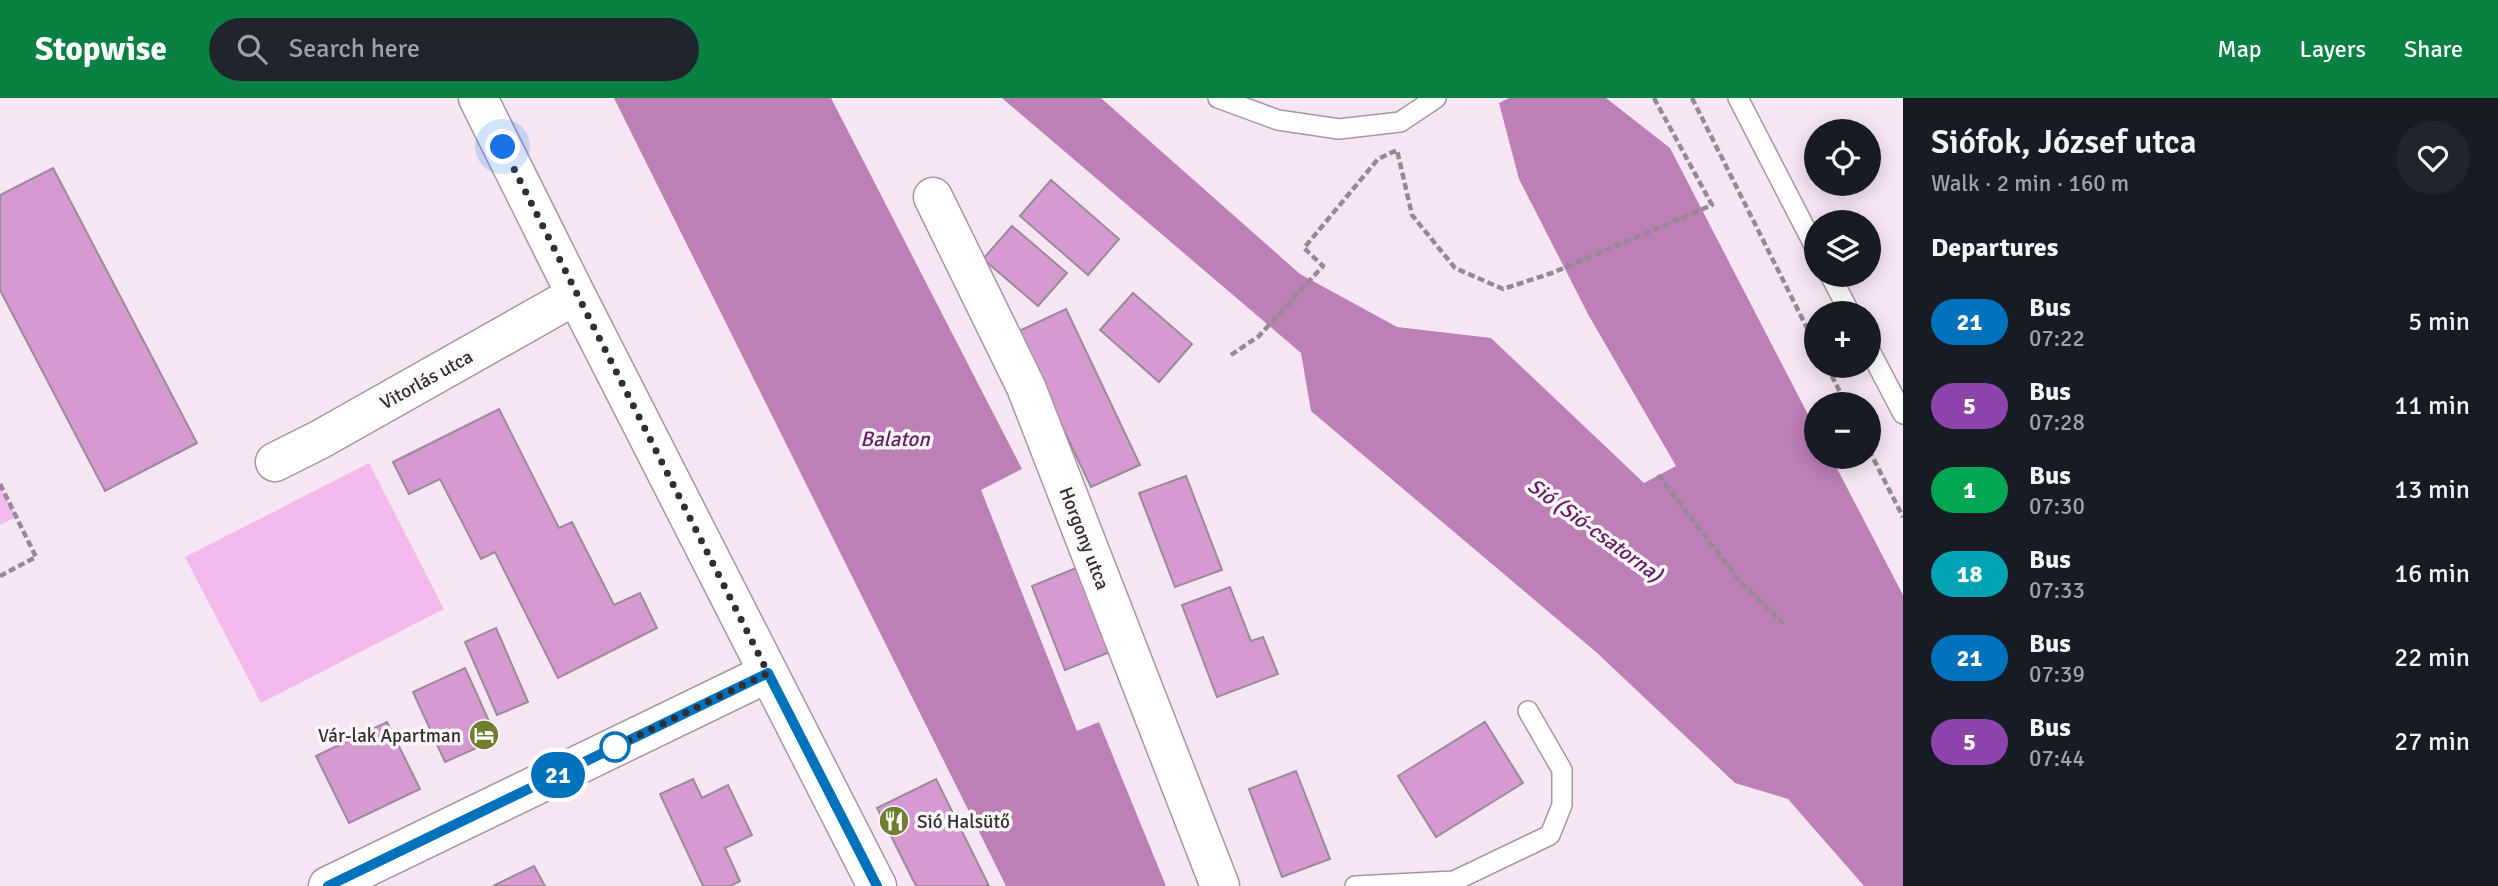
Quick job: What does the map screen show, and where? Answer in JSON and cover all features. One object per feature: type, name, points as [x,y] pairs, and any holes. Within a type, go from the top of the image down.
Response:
[{"type":"street","points":[[478,98],[877,886]]},
{"type":"street","name":"Horgony utca","points":[[933,197],[1026,387],[1220,886]]},
{"type":"street","name":"Vitorlás utca","points":[[275,462],[319,440],[576,295]]},
{"type":"street","points":[[328,886],[768,673]]},
{"type":"lane","points":[[1218,98],[1278,120],[1339,129],[1400,122],[1436,98]]},
{"type":"lane","points":[[1738,98],[1804,225]]},
{"type":"lane","points":[[1881,372],[1903,414]]},
{"type":"lane","points":[[1355,886],[1454,881],[1549,835],[1562,805],[1562,770],[1528,711]]},
{"type":"path","points":[[1231,355],[1259,336],[1323,267],[1304,248],[1378,159],[1396,149],[1412,215],[1455,268],[1503,289],[1552,273],[1712,205],[1654,98]]},
{"type":"path","points":[[1692,98],[1804,322]]},
{"type":"path","points":[[1879,469],[1903,517]]},
{"type":"path","points":[[1658,475],[1739,580],[1784,624]]},
{"type":"path","points":[[0,484],[36,557],[0,576]]},
{"type":"shaded area","points":[[369,463],[444,609],[261,703],[185,557]]},
{"type":"shaded area","points":[[0,486],[16,517],[0,525]]},
{"type":"water","name":"Balaton","points":[[614,98],[831,98],[1022,469],[981,490],[1077,731],[1099,722],[1166,886],[1006,886]]},
{"type":"water","name":"Sió (Sió-csatorna)","points":[[1002,98],[1101,98],[1300,274],[1397,327],[1491,338],[1644,483],[1676,466],[1589,316],[1519,179],[1499,103],[1509,98],[1606,98],[1670,148],[1804,407],[1804,469],[1837,469],[1903,595],[1903,886],[1864,886],[1788,799],[1735,783],[1596,652],[1311,411],[1301,353]]},
{"type":"building","points":[[53,168],[197,443],[105,491],[0,290],[0,195]]},
{"type":"building","points":[[1051,180],[1119,239],[1088,275],[1020,216]]},
{"type":"building","points":[[1012,226],[1067,273],[1038,306],[983,259]]},
{"type":"building","points":[[1133,293],[1192,344],[1159,382],[1100,330]]},
{"type":"building","points":[[1066,309],[1140,465],[1091,487],[1017,332]]},
{"type":"building","points":[[499,409],[559,528],[572,522],[614,605],[640,593],[657,628],[558,678],[495,552],[481,559],[440,479],[409,494],[393,462]]},
{"type":"building","points":[[1186,476],[1222,570],[1175,587],[1139,493]]},
{"type":"building","points":[[1076,568],[1110,652],[1065,670],[1032,586]]},
{"type":"building","points":[[1230,587],[1251,641],[1263,637],[1278,674],[1217,697],[1182,605]]},
{"type":"building","points":[[496,628],[528,702],[497,715],[465,642]]},
{"type":"building","points":[[465,668],[497,739],[445,762],[413,692]]},
{"type":"building","points":[[387,722],[420,789],[349,823],[316,756]]},
{"type":"building","points":[[1485,722],[1523,783],[1436,837],[1398,776]]},
{"type":"building","points":[[1296,771],[1330,859],[1282,877],[1249,789]]},
{"type":"building","points":[[693,779],[702,798],[728,785],[752,835],[725,848],[740,881],[730,886],[703,886],[660,794]]},
{"type":"building","points":[[936,779],[989,886],[916,886],[877,808]]},
{"type":"building","points":[[534,866],[545,886],[493,886]]},
{"type":"bus line","name":"21","points":[[328,886],[768,673],[877,886]]},
{"type":"place","name":"Vár-lak Apartman","points":[[484,735]]},
{"type":"place","name":"Sió Halsütő","points":[[894,821]]},
{"type":"route","points":[[503,147],[768,673],[615,747]]}]
